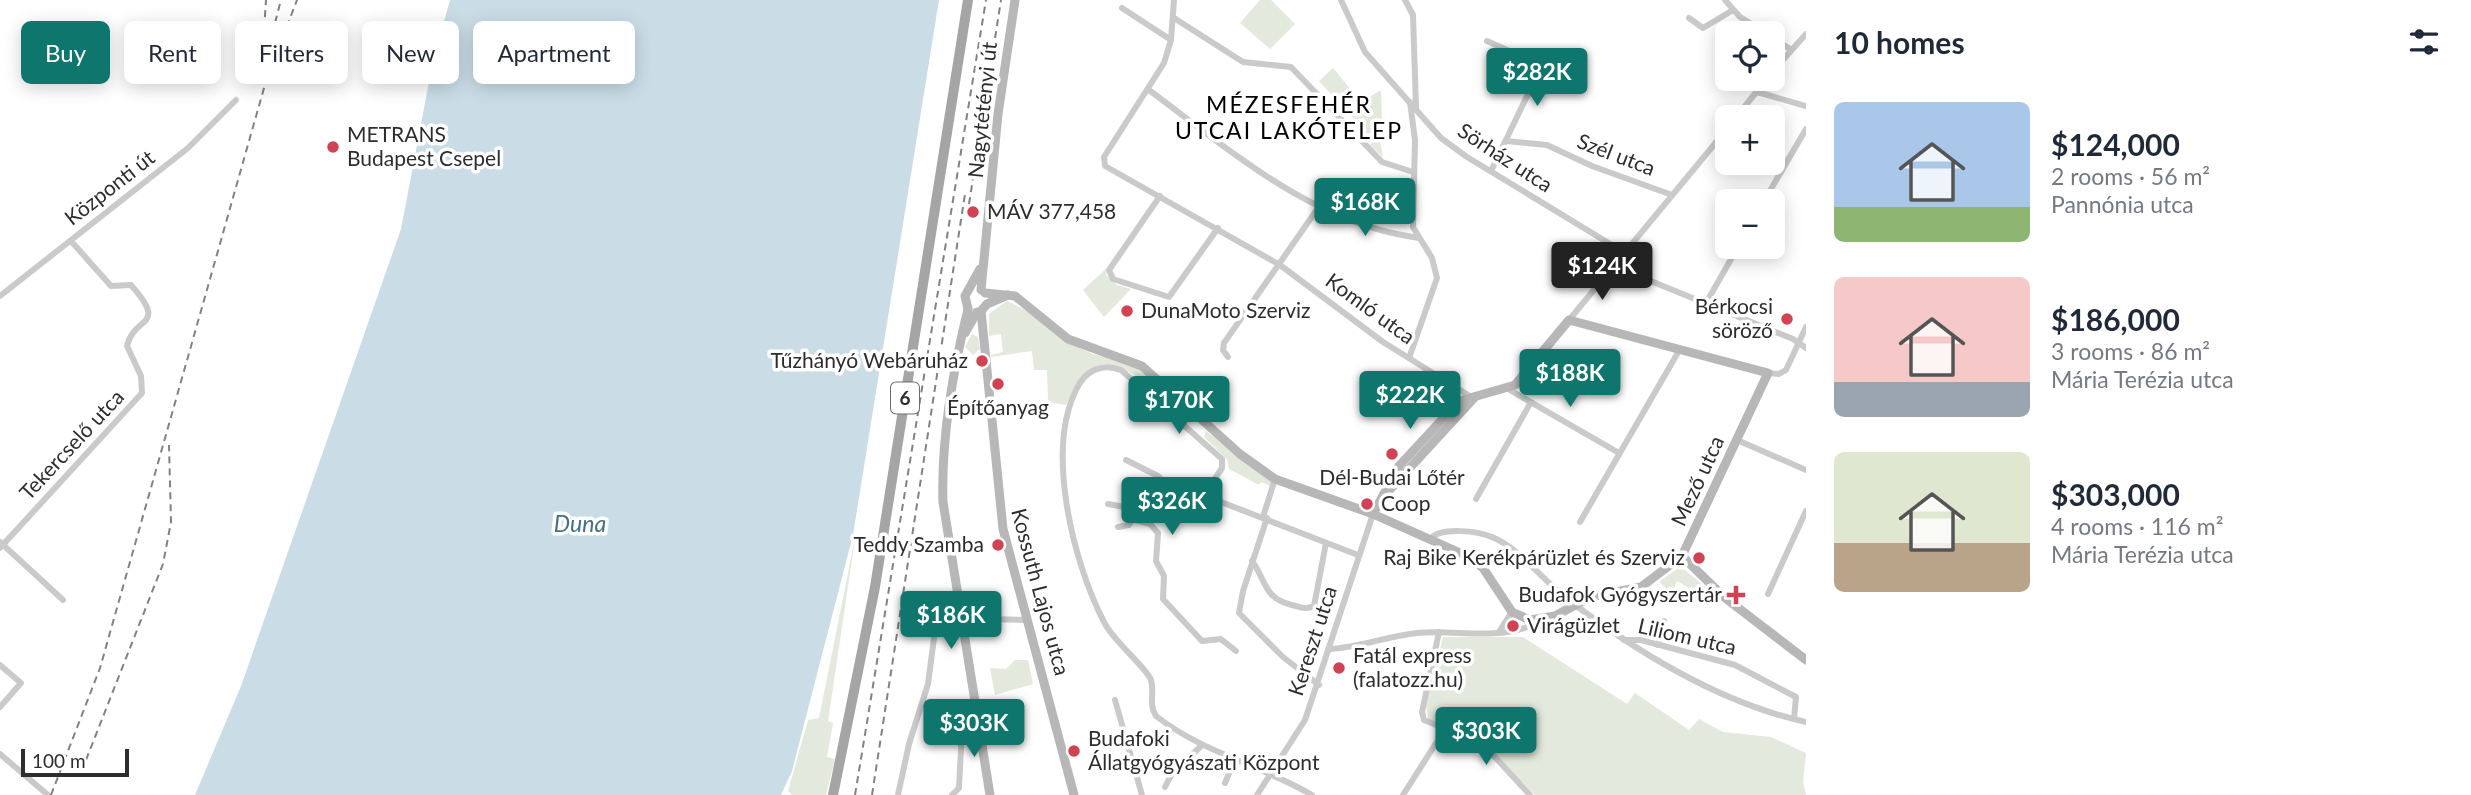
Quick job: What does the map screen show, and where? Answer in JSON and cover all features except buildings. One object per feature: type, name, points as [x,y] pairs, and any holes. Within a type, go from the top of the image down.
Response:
[{"type":"main road","name":"6","points":[[833,795],[859,679],[875,587],[968,0]]},
{"type":"street","name":"Nagytétényi út","points":[[983,292],[982,265],[998,114],[1015,0]]},
{"type":"street","points":[[1174,0],[1171,40],[1164,63],[1149,90],[1259,172],[1318,208],[1403,236],[1419,238]]},
{"type":"street","name":"Sörház utca","points":[[1341,0],[1365,52],[1441,138],[1491,172],[1625,253]]},
{"type":"street","points":[[1405,0],[1413,15],[1416,107]]},
{"type":"street","points":[[1725,0],[1733,10],[1749,21]]},
{"type":"street","points":[[1122,8],[1171,40]]},
{"type":"street","points":[[1689,18],[1703,28],[1733,10]]},
{"type":"street","points":[[1174,18],[1244,62],[1291,67],[1382,162],[1413,172]]},
{"type":"street","points":[[1785,55],[1806,34]]},
{"type":"street","points":[[1487,41],[1534,62],[1540,69],[1491,172]]},
{"type":"street","points":[[1785,46],[1790,49]]},
{"type":"street","name":"Komló utca","points":[[1149,90],[1103,162],[1280,265],[1409,358],[1474,398]]},
{"type":"street","points":[[1746,105],[1757,92],[1806,106]]},
{"type":"street","name":"Központi út","points":[[0,296],[188,148],[236,100]]},
{"type":"street","points":[[1409,358],[1437,278],[1432,258],[1419,238],[1412,217],[1415,141],[1410,100]]},
{"type":"street","points":[[1771,189],[1806,129]]},
{"type":"street","name":"Szél utca","points":[[1507,141],[1547,145],[1592,166],[1672,195]]},
{"type":"street","points":[[1373,514],[1381,500],[1474,398],[1508,389],[1569,320],[1715,143]]},
{"type":"street","points":[[1160,196],[1109,270],[1113,279],[1169,298],[1218,228]]},
{"type":"street","points":[[1228,357],[1223,350],[1223,343],[1318,208]]},
{"type":"street","name":"Tekercselő utca","points":[[1,545],[142,393],[141,376],[127,346],[147,318],[147,305],[131,285],[111,286],[71,241]]},
{"type":"street","points":[[1706,303],[1731,259]]},
{"type":"street","name":"Nagytétényi út","points":[[982,265],[965,299],[968,309],[949,415],[943,487],[960,618],[990,795]]},
{"type":"street","points":[[1614,266],[1793,339],[1802,347]]},
{"type":"street","points":[[970,291],[1010,295],[1024,302],[1068,339],[1142,366],[1251,463],[1275,479],[1431,538],[1483,568],[1512,612],[1530,620],[1541,620]]},
{"type":"street","name":"Kossuth Lajos utca","points":[[983,292],[982,309],[999,510],[1074,795]]},
{"type":"street","points":[[968,309],[982,309],[1010,295]]},
{"type":"street","points":[[962,337],[982,309]]},
{"type":"street","points":[[1569,320],[1779,374],[1786,370],[1802,347],[1806,327]]},
{"type":"street","points":[[1580,522],[1680,349]]},
{"type":"street","points":[[1205,494],[1224,464],[1195,432],[1121,370],[1096,368],[1081,380],[1063,425],[1069,514],[1074,542],[1104,622],[1150,678],[1152,709],[1156,716],[1201,746],[1272,773],[1312,795]]},
{"type":"street","name":"Mező utca","points":[[1541,620],[1576,606],[1590,597],[1641,587],[1682,556],[1768,373]]},
{"type":"street","points":[[1508,389],[1619,453]]},
{"type":"street","points":[[1476,499],[1531,402]]},
{"type":"street","points":[[1195,432],[1205,421]]},
{"type":"street","points":[[1737,440],[1806,471]]},
{"type":"street","points":[[1126,460],[1158,476],[1173,491]]},
{"type":"street","points":[[1275,479],[1243,591],[1241,618],[1319,685]]},
{"type":"street","points":[[1150,524],[1152,516],[1173,491],[1185,488],[1358,555]]},
{"type":"street","points":[[1108,504],[1124,507],[1131,513],[1129,525],[1118,527]]},
{"type":"street","points":[[1768,594],[1806,511]]},
{"type":"street","name":"Kereszt utca","points":[[1257,795],[1305,720],[1331,649],[1358,555],[1373,514]]},
{"type":"street","points":[[1132,519],[1150,524],[1158,533],[1156,561],[1164,576],[1163,599],[1202,641],[1221,639],[1237,651]]},
{"type":"street","points":[[1431,538],[1435,534],[1449,531],[1490,536],[1506,544],[1576,606],[1650,659],[1758,708],[1806,722]]},
{"type":"street","points":[[1252,561],[1271,597],[1281,603],[1308,609],[1314,606],[1326,543]]},
{"type":"street","points":[[1,545],[63,600]]},
{"type":"street","points":[[1682,556],[1724,597],[1806,660]]},
{"type":"street","points":[[1499,632],[1512,612]]},
{"type":"street","points":[[898,795],[909,744],[928,684],[934,627],[942,619],[1027,620]]},
{"type":"street","points":[[1331,649],[1354,648],[1415,633],[1518,632],[1541,620]]},
{"type":"street","points":[[1658,645],[1664,621]]},
{"type":"street","points":[[1439,632],[1422,712],[1427,723],[1483,744],[1530,795]]},
{"type":"street","name":"Liliom utca","points":[[1624,640],[1658,645],[1735,665],[1796,697],[1794,719]]},
{"type":"street","points":[[0,665],[21,683],[0,707]]},
{"type":"street","points":[[1115,700],[1142,795]]},
{"type":"street","points":[[952,795],[959,788],[963,709]]},
{"type":"street","points":[[1404,795],[1445,729]]},
{"type":"street","points":[[1165,787],[1171,775],[1201,746]]},
{"type":"street","points":[[0,754],[48,795]]},
{"type":"street","points":[[1225,783],[1235,759]]},
{"type":"shaded area","points":[[1260,0],[1271,0],[1295,24],[1270,49],[1240,23]]},
{"type":"shaded area","points":[[1333,68],[1361,102],[1381,90],[1382,122],[1377,124],[1383,157],[1370,145],[1374,141],[1319,81]]},
{"type":"shaded area","points":[[1108,267],[1106,275],[1117,285],[1131,289],[1104,317],[1083,290]]},
{"type":"shaded area","points":[[1007,301],[1027,311],[1066,342],[1093,354],[1136,365],[1197,418],[1195,420],[1168,397],[1166,400],[1137,377],[1111,365],[1099,365],[1088,371],[1077,384],[1066,405],[1048,402],[1047,370],[1034,370],[1032,351],[991,357],[1003,352],[1001,334],[989,336],[989,314]]},
{"type":"shaded area","points":[[972,334],[978,337],[980,349],[973,355],[965,347]]},
{"type":"shaded area","points":[[1206,431],[1272,481],[1270,486],[1261,482],[1259,485],[1229,469],[1227,459],[1204,437]]},
{"type":"shaded area","points":[[856,533],[828,721],[833,723],[827,757],[835,759],[826,795],[792,795],[788,791],[808,720],[819,718]]},
{"type":"shaded area","points":[[1677,569],[1685,570],[1716,596],[1710,600],[1677,581],[1672,593],[1659,582]]},
{"type":"shaded area","points":[[1443,637],[1523,637],[1627,704],[1635,693],[1689,730],[1699,719],[1723,732],[1771,737],[1806,753],[1803,782],[1806,795],[1535,795],[1486,744],[1428,721],[1426,703]]},
{"type":"shaded area","points":[[1015,660],[1028,660],[1033,684],[995,695],[990,668],[1006,669]]},
{"type":"water","name":"Duna","points":[[450,0],[939,0],[853,535],[792,771],[781,795],[195,795],[241,686],[401,229],[429,84],[459,84],[459,21],[444,21]]},
{"type":"railway","points":[[265,21],[266,0]]},
{"type":"railway","points":[[275,21],[281,0]]},
{"type":"railway","points":[[51,795],[100,668],[266,81],[297,0]]},
{"type":"railway","points":[[855,795],[986,0]]},
{"type":"railway","points":[[969,204],[1001,0]]},
{"type":"railway","points":[[872,795],[965,194]]},
{"type":"railway","points":[[86,760],[163,564],[171,522],[169,445]]},
{"type":"place","name":"METRANS Budapest Csepel","points":[[333,147]]},
{"type":"place","name":"MÁV 377,458","points":[[973,212]]},
{"type":"place","name":"DunaMoto Szerviz","points":[[1127,311]]},
{"type":"place","name":"Bérkocsi söröző","points":[[1787,319]]},
{"type":"place","name":"Tűzhányó Webáruház","points":[[982,361]]},
{"type":"place","name":"Építőanyag","points":[[998,384]]},
{"type":"place","name":"Dél-Budai Lőtér","points":[[1392,454]]},
{"type":"place","name":"Coop","points":[[1367,504]]},
{"type":"place","name":"Teddy Szamba","points":[[998,545]]},
{"type":"place","name":"Raj Bike Kerékpárüzlet és Szerviz","points":[[1699,558]]},
{"type":"place","name":"Budafok Gyógyszertár","points":[[1736,595]]},
{"type":"place","name":"Virágüzlet","points":[[1513,626]]},
{"type":"place","name":"Fatál express (falatozz.hu)","points":[[1339,668]]},
{"type":"place","name":"Budafoki Állatgyógyászati Központ","points":[[1074,751]]},
{"type":"district","name":"MÉZESFEHÉR UTCAI LAKÓTELEP","points":[[1289,118]]}]
